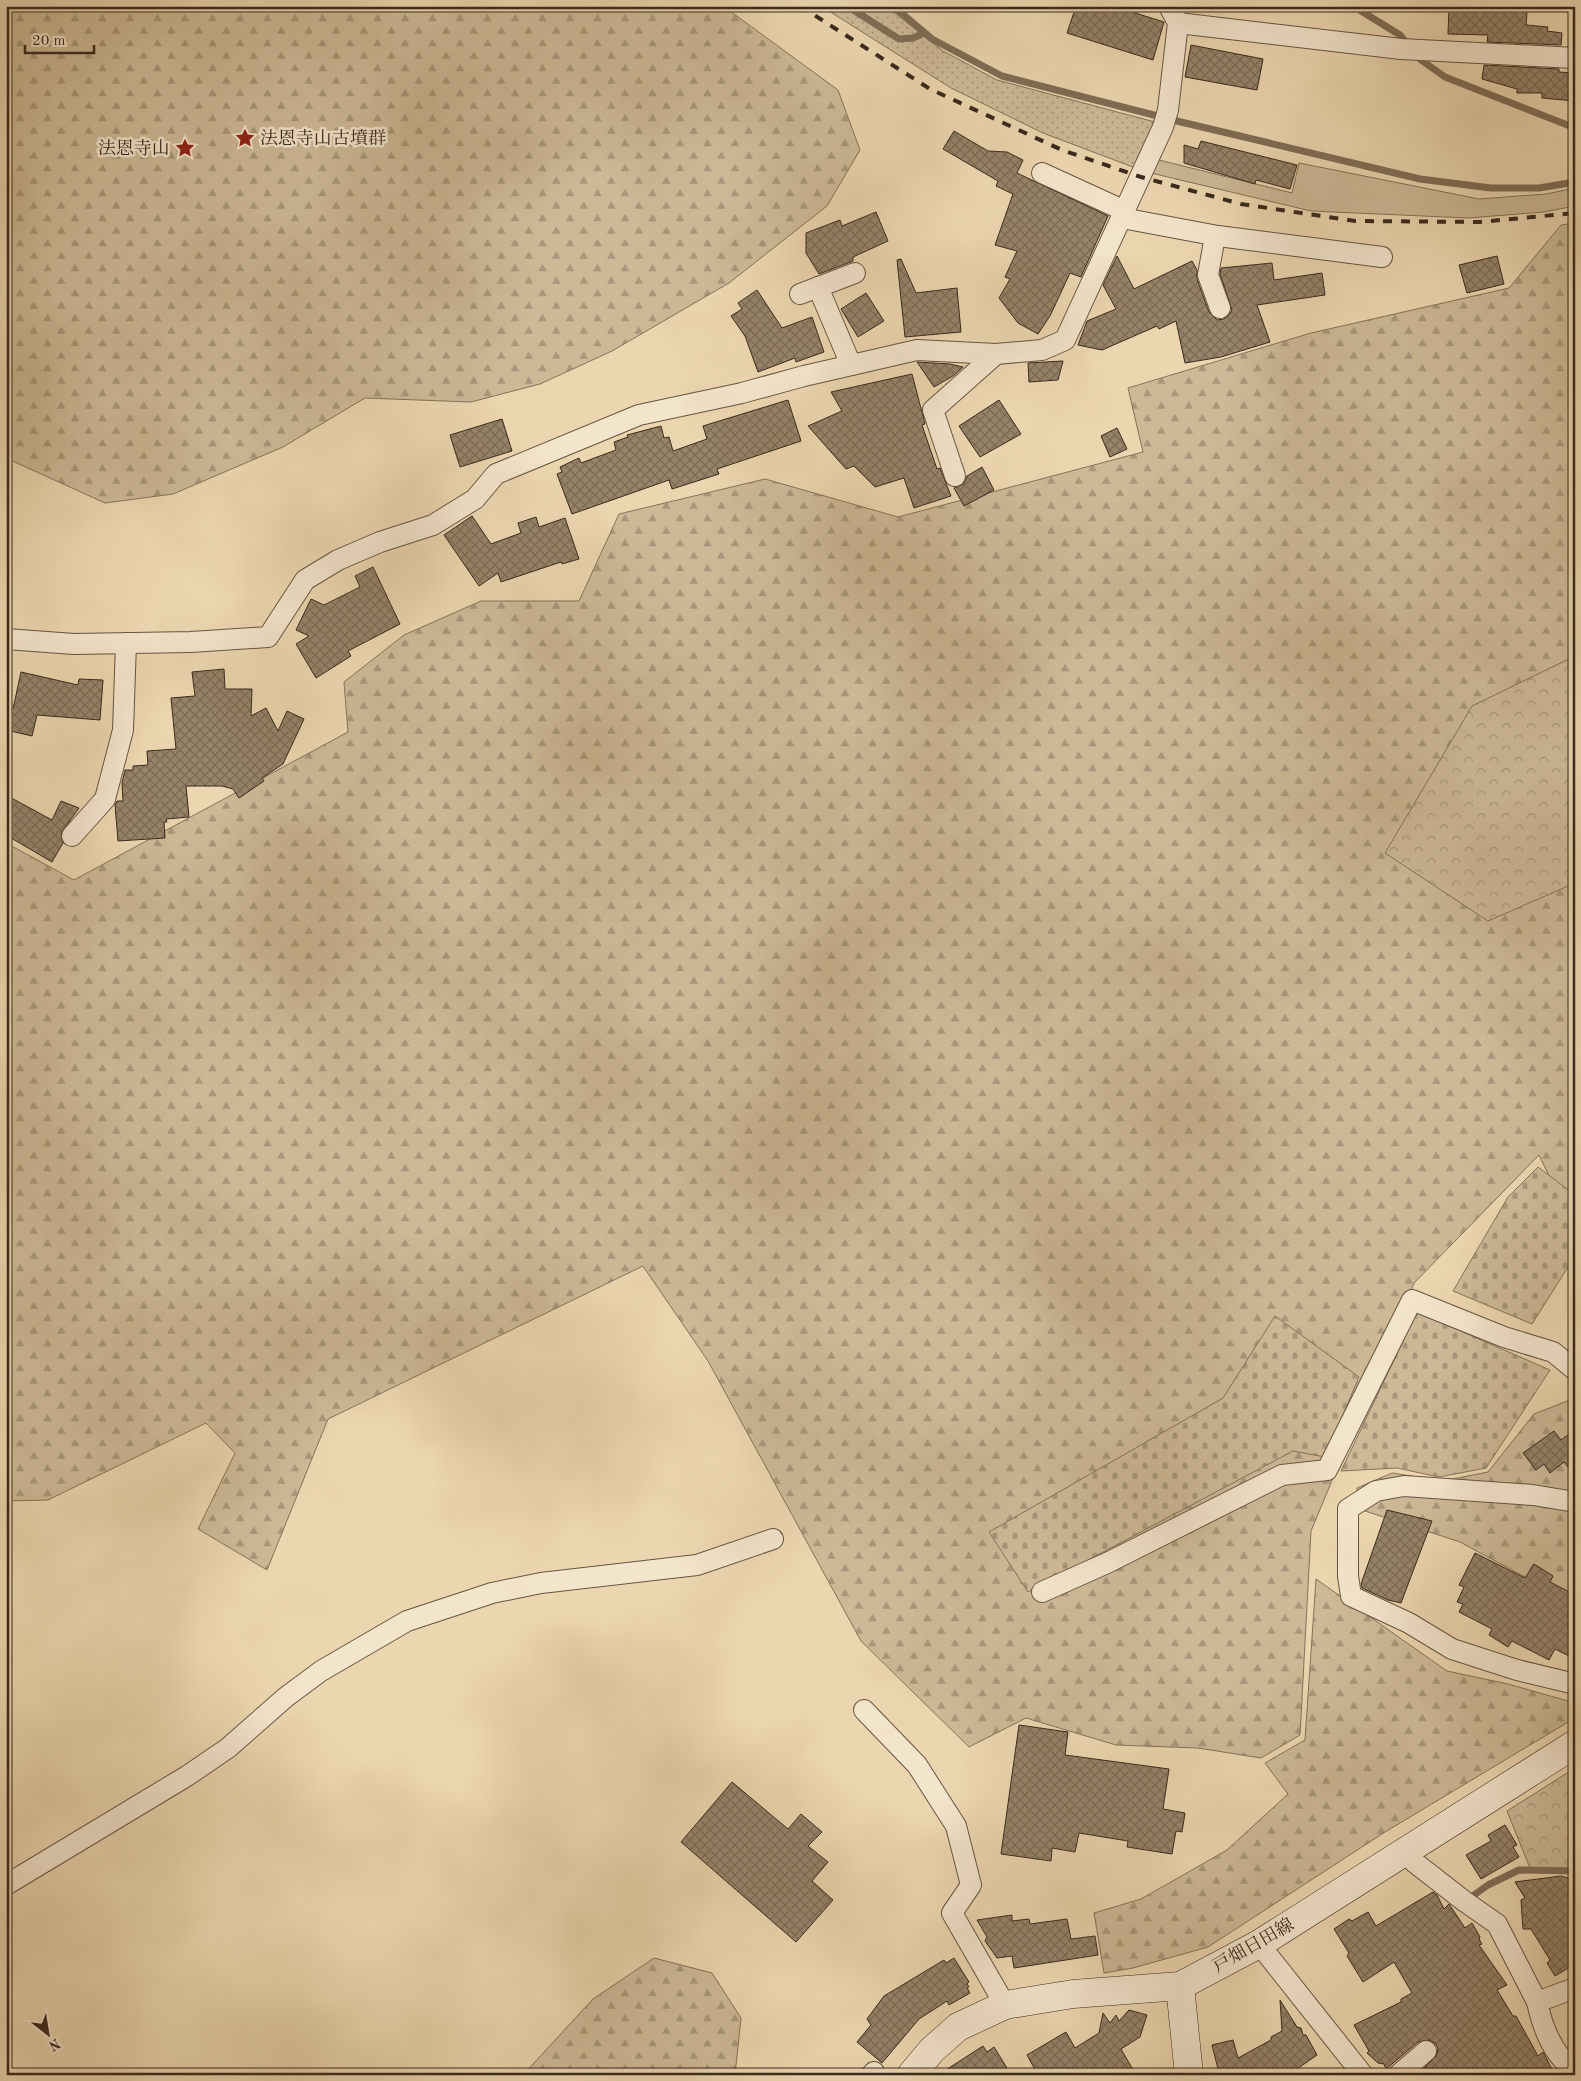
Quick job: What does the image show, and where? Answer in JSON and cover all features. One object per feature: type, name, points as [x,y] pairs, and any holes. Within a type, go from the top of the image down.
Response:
[{"type":"main road","name":"戸畑日田線","points":[[911,2075],[932,2050],[958,2027],[1005,2005],[1073,1994],[1180,1986],[1259,1944],[1403,1851],[1575,1744]]},
{"type":"main road","points":[[1180,1986],[1189,2075]]},
{"type":"street","points":[[6,639],[74,644],[191,642],[268,637],[304,580],[338,560],[380,542],[433,525],[475,499],[496,474],[639,415],[742,393],[917,350],[996,354],[1042,350],[1065,340],[1124,215],[1165,118],[1174,15],[1401,49],[1575,58]]},
{"type":"street","points":[[1042,173],[1124,215],[1215,236],[1382,257]]},
{"type":"street","points":[[1215,236],[1208,275],[1220,308]]},
{"type":"street","points":[[851,365],[809,290],[855,273]]},
{"type":"street","points":[[954,476],[933,410],[996,354]]},
{"type":"street","points":[[72,836],[105,799],[124,730],[126,643]]},
{"type":"street","points":[[1042,1592],[1107,1563],[1282,1475],[1327,1470],[1412,1300],[1504,1337],[1553,1352],[1575,1370]]},
{"type":"street","points":[[1575,1502],[1533,1495],[1404,1486],[1376,1491],[1348,1509],[1348,1576],[1351,1596],[1409,1623],[1452,1649],[1517,1670],[1575,1684]]},
{"type":"street","points":[[6,1885],[187,1776],[228,1748],[286,1697],[321,1671],[407,1621],[492,1593],[541,1583],[697,1565],[773,1539]]},
{"type":"street","points":[[864,1710],[916,1765],[956,1826],[971,1885],[952,1912],[1005,2005]]},
{"type":"street","points":[[1403,1851],[1428,1873],[1497,1924],[1537,2002],[1542,2024],[1548,2037],[1566,2062],[1575,2069]]},
{"type":"street","points":[[1259,1944],[1363,2075]]},
{"type":"street","points":[[1537,2002],[1575,1988]]},
{"type":"street","points":[[1398,2075],[1426,2052]]},
{"type":"green space","points":[[6,6],[723,6],[838,90],[860,150],[827,206],[729,283],[612,351],[540,384],[471,402],[365,398],[283,447],[173,494],[105,503],[6,458]]},
{"type":"green space","points":[[821,6],[854,6],[859,9],[864,6],[886,6],[943,51],[997,80],[1155,122],[1138,169],[1043,133],[951,88]]},
{"type":"green space","points":[[1155,159],[1292,193],[1299,163],[1479,199],[1546,194],[1575,188],[1575,206],[1544,212],[1468,218],[1311,211],[1151,173]]},
{"type":"green space","points":[[1575,223],[1575,1230],[1539,1155],[1414,1283],[1311,1531],[1300,1735],[1261,1758],[1198,1748],[1116,1745],[1026,1718],[969,1747],[861,1641],[708,1361],[643,1266],[328,1419],[267,1570],[198,1529],[235,1453],[206,1423],[48,1500],[6,1501],[6,843],[74,880],[348,732],[344,682],[404,635],[481,601],[579,601],[619,514],[765,479],[898,517],[1143,452],[1128,388],[1311,333],[1509,288],[1561,225]]},
{"type":"green space","points":[[1575,656],[1575,883],[1488,921],[1385,853],[1472,706]]},
{"type":"green space","points":[[1538,1167],[1575,1195],[1575,1256],[1532,1324],[1453,1291],[1508,1197]]},
{"type":"green space","points":[[1417,1312],[1550,1370],[1486,1468],[1439,1477],[1397,1468],[1341,1471]]},
{"type":"green space","points":[[1275,1316],[1359,1377],[1325,1457],[1293,1451],[1028,1592],[989,1532],[1223,1398]]},
{"type":"green space","points":[[1575,1398],[1575,1604],[1460,1542],[1359,1509],[1357,1488],[1392,1473],[1443,1481],[1488,1472],[1534,1414]]},
{"type":"green space","points":[[1316,1579],[1447,1671],[1508,1684],[1575,1703],[1575,1718],[1385,1832],[1208,1947],[1133,1968],[1104,1973],[1094,1913],[1141,1899],[1227,1850],[1288,1794],[1265,1763],[1305,1740]]},
{"type":"green space","points":[[1575,1768],[1575,1872],[1530,1868],[1507,1811]]},
{"type":"green space","points":[[654,1958],[712,1973],[741,2018],[735,2075],[523,2075],[593,1999]]},
{"type":"building","points":[[1076,6],[1113,6],[1164,22],[1153,60],[1067,33]]},
{"type":"building","points":[[1449,6],[1482,6],[1527,12],[1526,25],[1548,27],[1547,31],[1562,33],[1561,45],[1487,42],[1488,35],[1448,34]]},
{"type":"building","points":[[1191,45],[1263,59],[1257,90],[1185,77]]},
{"type":"building","points":[[1484,65],[1559,69],[1559,72],[1575,73],[1575,101],[1542,98],[1542,93],[1517,93],[1517,89],[1482,79]]},
{"type":"building","points":[[954,131],[988,151],[1007,152],[1023,160],[1017,173],[1108,216],[1081,277],[1070,273],[1050,316],[1038,334],[1018,323],[999,298],[1010,279],[1005,277],[1017,251],[995,245],[1013,194],[996,186],[998,181],[943,149]]},
{"type":"building","points":[[1201,141],[1297,165],[1290,189],[1256,180],[1255,184],[1184,163],[1184,145],[1198,149]]},
{"type":"building","points":[[876,212],[888,241],[853,257],[853,261],[819,274],[806,253],[806,233],[840,220],[842,226]]},
{"type":"building","points":[[1117,256],[1134,289],[1192,261],[1197,270],[1197,279],[1209,312],[1217,320],[1224,319],[1232,310],[1220,274],[1221,268],[1272,263],[1274,280],[1322,273],[1325,295],[1257,305],[1270,342],[1221,357],[1185,363],[1176,321],[1159,329],[1157,326],[1102,350],[1078,345],[1087,321],[1116,309],[1103,285]]},
{"type":"building","points":[[1497,256],[1504,284],[1467,293],[1459,265]]},
{"type":"building","points":[[901,259],[916,293],[957,288],[961,332],[905,337],[897,260]]},
{"type":"building","points":[[757,290],[782,328],[812,317],[824,352],[796,362],[795,358],[758,372],[745,336],[731,316],[742,309],[738,303]]},
{"type":"building","points":[[866,293],[884,321],[858,337],[841,309]]},
{"type":"building","points":[[1063,361],[1058,380],[1029,382],[1028,363]]},
{"type":"building","points":[[917,362],[950,364],[963,367],[953,376],[934,387]]},
{"type":"building","points":[[912,374],[925,424],[922,425],[937,469],[940,468],[951,496],[914,508],[904,478],[875,487],[854,466],[846,469],[808,426],[842,411],[831,392]]},
{"type":"building","points":[[788,400],[801,441],[717,469],[719,474],[672,489],[669,480],[572,514],[557,474],[562,472],[560,467],[579,458],[581,463],[616,450],[614,442],[628,437],[627,435],[661,426],[664,438],[669,437],[673,451],[707,439],[703,426]]},
{"type":"building","points":[[999,400],[1021,434],[980,457],[959,426]]},
{"type":"building","points":[[502,419],[512,451],[460,467],[450,435]]},
{"type":"building","points":[[1117,428],[1127,449],[1110,457],[1101,436]]},
{"type":"building","points":[[982,467],[994,490],[964,506],[954,488],[964,484],[967,476]]},
{"type":"building","points":[[472,516],[491,544],[521,533],[518,523],[536,517],[539,527],[565,518],[579,559],[562,564],[561,562],[501,582],[498,573],[479,586],[444,535]]},
{"type":"building","points":[[373,567],[400,624],[348,651],[351,656],[316,678],[296,644],[309,636],[296,630],[311,599],[324,605],[360,587],[355,576]]},
{"type":"building","points":[[224,669],[225,689],[252,689],[251,716],[266,708],[278,731],[287,711],[304,719],[283,764],[262,778],[264,781],[239,798],[233,789],[222,786],[186,786],[189,817],[166,819],[167,822],[164,822],[165,838],[118,841],[115,805],[117,801],[123,801],[122,783],[125,770],[133,770],[133,766],[148,765],[147,751],[176,749],[171,698],[195,696],[192,672]]},
{"type":"building","points":[[21,672],[78,685],[79,679],[103,680],[100,720],[37,715],[32,736],[6,730],[6,707],[13,709]]},
{"type":"building","points":[[6,795],[52,820],[61,801],[79,808],[61,833],[63,843],[52,862],[6,835]]},
{"type":"building","points":[[1575,1430],[1575,1476],[1564,1462],[1550,1473],[1544,1464],[1536,1470],[1523,1453],[1554,1431],[1561,1440]]},
{"type":"building","points":[[1387,1510],[1432,1521],[1401,1603],[1388,1600],[1362,1588],[1361,1584]]},
{"type":"building","points":[[1475,1553],[1525,1578],[1534,1564],[1553,1576],[1550,1582],[1575,1595],[1575,1659],[1555,1649],[1549,1660],[1512,1641],[1508,1647],[1489,1635],[1492,1629],[1459,1612],[1463,1604],[1457,1602],[1464,1587],[1459,1585]]},
{"type":"building","points":[[1019,1725],[1068,1732],[1065,1755],[1169,1769],[1163,1809],[1185,1813],[1182,1832],[1176,1831],[1172,1854],[1127,1847],[1128,1841],[1079,1833],[1075,1852],[1052,1848],[1051,1861],[1001,1854]]},
{"type":"building","points":[[732,1782],[788,1829],[801,1814],[822,1832],[808,1846],[828,1862],[812,1881],[833,1900],[796,1942],[681,1842]]},
{"type":"building","points":[[1505,1825],[1517,1845],[1513,1847],[1519,1857],[1481,1879],[1466,1855],[1491,1841],[1488,1835]]},
{"type":"building","points":[[1561,1876],[1575,1880],[1575,1964],[1555,1976],[1547,1963],[1550,1960],[1531,1929],[1523,1929],[1521,1900],[1525,1898],[1515,1882]]},
{"type":"building","points":[[1433,1892],[1437,1895],[1444,1909],[1449,1904],[1465,1928],[1472,1923],[1480,1937],[1479,1939],[1482,1944],[1479,1945],[1507,1985],[1497,1990],[1513,2016],[1516,2016],[1538,2056],[1543,2052],[1555,2075],[1417,2075],[1437,2055],[1438,2048],[1435,2043],[1429,2040],[1418,2042],[1386,2069],[1384,2064],[1378,2063],[1367,2053],[1369,2051],[1354,2025],[1401,2002],[1401,1999],[1412,1993],[1394,1962],[1363,1982],[1347,1956],[1349,1953],[1334,1929],[1349,1919],[1352,1921],[1368,1912],[1376,1926]]},
{"type":"building","points":[[1012,1915],[1012,1921],[1029,1919],[1030,1924],[1067,1919],[1071,1939],[1095,1936],[1098,1955],[1014,1968],[1012,1956],[997,1958],[985,1941],[987,1937],[977,1920]]},
{"type":"building","points":[[954,1958],[969,1982],[967,1984],[969,1987],[967,1988],[970,1993],[949,2005],[947,2001],[919,2019],[882,2063],[857,2042],[871,2025],[867,2019],[884,1996],[944,1960],[946,1963]]},
{"type":"building","points":[[1280,2000],[1297,2027],[1301,2028],[1303,2035],[1306,2035],[1317,2055],[1297,2069],[1298,2075],[1208,2075],[1218,2069],[1212,2045],[1233,2040],[1238,2058],[1271,2040],[1271,2037],[1282,2031]]},
{"type":"building","points":[[1129,2010],[1147,2015],[1140,2037],[1121,2049],[1136,2075],[1038,2075],[1027,2055],[1066,2032],[1075,2048],[1099,2033],[1103,2013],[1110,2023],[1116,2015],[1119,2021]]},
{"type":"building","points":[[983,2046],[987,2052],[994,2047],[1007,2068],[996,2075],[938,2075]]},
{"type":"waterway","points":[[847,6],[899,39],[913,38],[924,33]]},
{"type":"waterway","points":[[893,6],[932,39],[1002,76],[1181,122],[1420,179],[1491,188],[1539,188],[1575,182]]},
{"type":"waterway","points":[[1353,6],[1400,35],[1408,45]]},
{"type":"waterway","points":[[1415,53],[1421,60],[1445,77],[1575,128]]},
{"type":"waterway","points":[[1467,1900],[1488,1885],[1519,1870],[1575,1871]]},
{"type":"railway","points":[[800,6],[930,89],[1062,150],[1141,177],[1241,204],[1355,221],[1480,222],[1575,213]]},
{"type":"place","name":"法恩寺山古墳群","points":[[245,138]]},
{"type":"place","name":"法恩寺山","points":[[185,148]]}]
